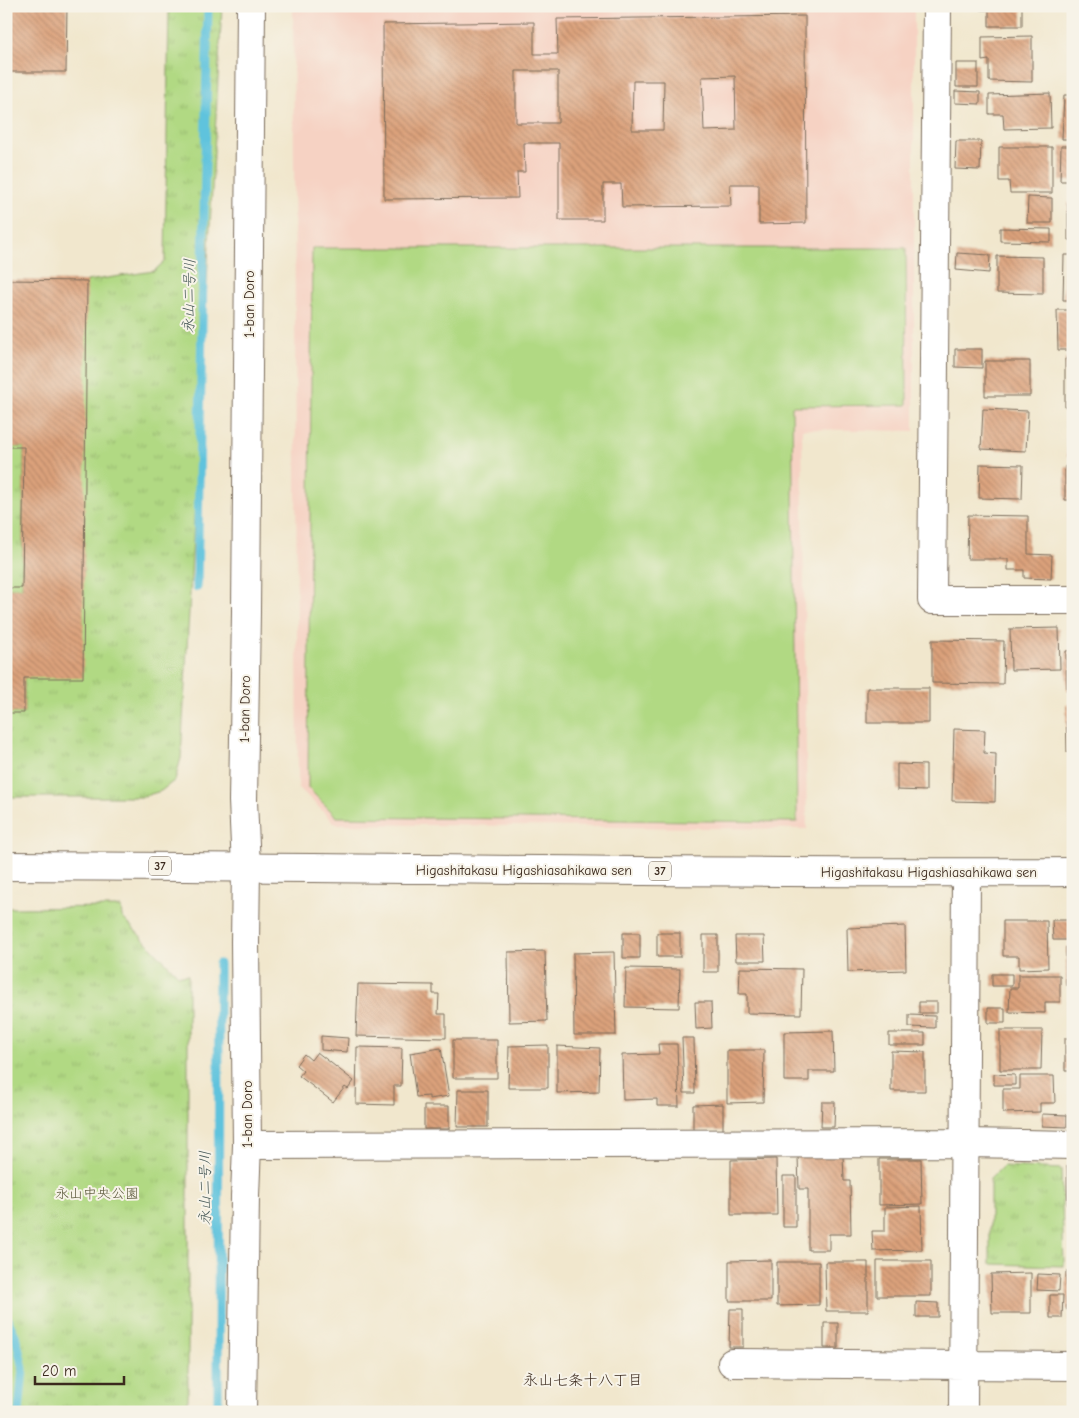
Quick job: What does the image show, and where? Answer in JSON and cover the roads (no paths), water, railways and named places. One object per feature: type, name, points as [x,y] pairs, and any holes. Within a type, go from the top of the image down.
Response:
[{"type":"street","name":"1-ban Doro","points":[[242,1412],[247,1145],[246,867],[243,801],[251,6]]},
{"type":"street","points":[[937,6],[932,600],[1073,600]]},
{"type":"street","name":"Higashitakasu Higashiasahikawa sen","points":[[6,866],[966,873],[1073,872]]},
{"type":"street","points":[[963,1412],[966,873]]},
{"type":"street","points":[[247,1145],[965,1143],[1073,1145]]},
{"type":"street","points":[[732,1363],[1073,1366]]},
{"type":"waterway","name":"永山二号川","points":[[197,587],[208,6]]},
{"type":"waterway","name":"永山二号川","points":[[218,1412],[219,964]]},
{"type":"waterway","points":[[6,1317],[16,1337],[23,1369],[19,1412]]},
{"type":"district","name":"永山七条十八丁目","points":[[583,1380]]},
{"type":"park label","name":"永山中央公園","points":[[97,1193]]}]
